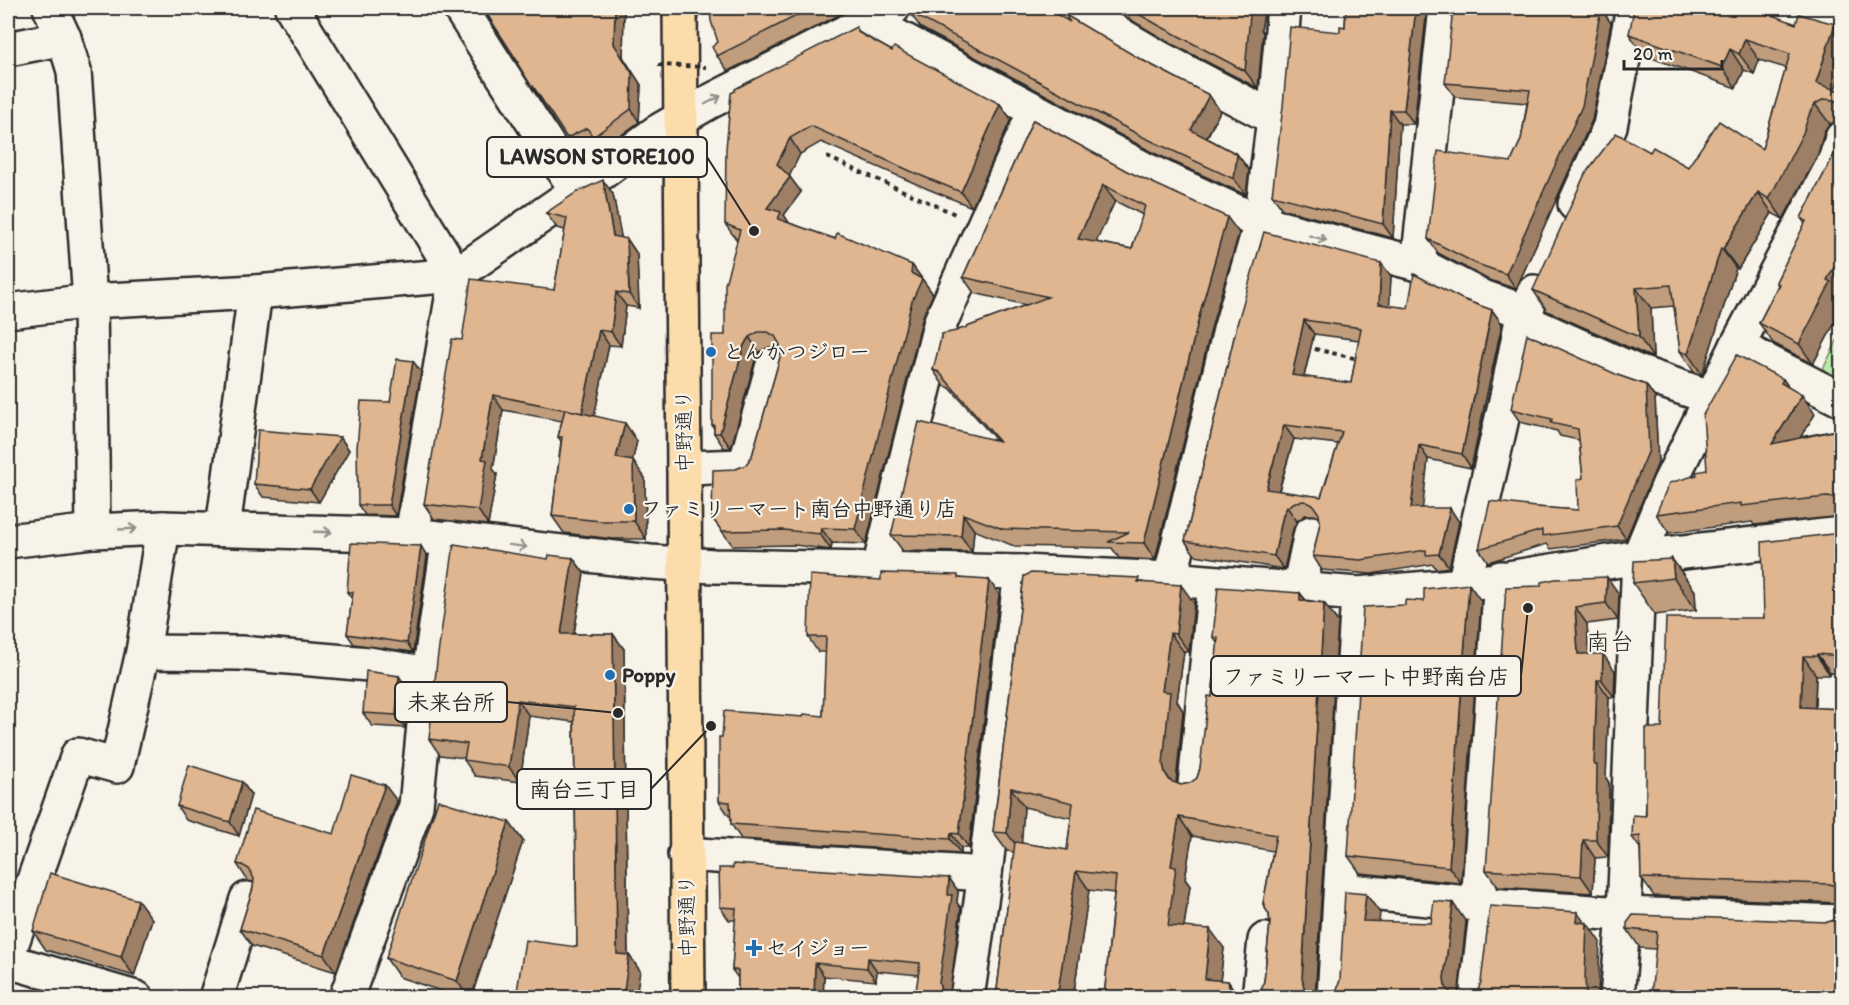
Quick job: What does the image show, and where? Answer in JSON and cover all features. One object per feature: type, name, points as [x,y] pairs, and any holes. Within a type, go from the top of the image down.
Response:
[{"type":"main road","name":"中野通り","points":[[680,8],[685,854],[688,997]]},
{"type":"street","points":[[50,8],[64,38],[74,71],[90,301],[93,531]]},
{"type":"street","points":[[292,8],[456,275],[412,535]]},
{"type":"street","points":[[460,8],[577,191]]},
{"type":"street","points":[[1075,8],[1161,59],[1274,118]]},
{"type":"street","points":[[1170,579],[1230,330],[1261,223],[1284,8]]},
{"type":"street","points":[[1418,264],[1446,8]]},
{"type":"street","points":[[1563,230],[1610,126],[1633,8]]},
{"type":"street","points":[[1791,8],[1842,23]]},
{"type":"street","points":[[8,312],[90,301],[255,292],[456,275],[657,132],[709,102],[881,14],[1035,111],[1146,170],[1261,223],[1418,264],[1637,372],[1712,398]]},
{"type":"street","points":[[8,49],[64,38]]},
{"type":"street","points":[[879,568],[941,321],[1035,111]]},
{"type":"street","points":[[1617,998],[1624,914],[1639,557],[1670,484],[1737,346],[1835,161],[1842,138]]},
{"type":"street","points":[[1464,585],[1524,316],[1549,261]]},
{"type":"street","points":[[224,528],[255,292]]},
{"type":"street","points":[[1737,346],[1842,400]]},
{"type":"street","points":[[684,468],[745,466],[773,365]]},
{"type":"street","points":[[8,954],[78,755],[117,766],[143,652],[163,528]]},
{"type":"street","points":[[8,541],[93,531],[163,528],[412,535],[650,562],[1021,572],[1170,579],[1358,594],[1464,585],[1639,557],[1842,534]]},
{"type":"street","points":[[1299,589],[1311,533]]},
{"type":"street","points":[[346,998],[416,806],[429,674],[450,538]]},
{"type":"street","points":[[967,998],[985,874],[1021,572]]},
{"type":"street","points":[[1476,998],[1501,579]]},
{"type":"street","points":[[1195,785],[1215,583]]},
{"type":"street","points":[[1334,998],[1358,594]]},
{"type":"street","points":[[143,652],[241,653],[369,664],[429,674]]},
{"type":"street","points":[[685,854],[985,874]]},
{"type":"street","points":[[1341,890],[1482,904],[1624,914],[1842,922]]},
{"type":"street","points":[[216,998],[247,899]]},
{"type":"street","points":[[1259,998],[1265,940]]},
{"type":"street","points":[[8,961],[136,998]]},
{"type":"path","points":[[658,65],[706,67]]},
{"type":"path","points":[[827,157],[983,227]]},
{"type":"path","points":[[1300,346],[1358,358]]},
{"type":"path","points":[[688,997],[751,997]]},
{"type":"green space","points":[[1841,333],[1841,391],[1818,379]]},
{"type":"building","points":[[483,8],[615,8],[614,44],[632,73],[631,109],[593,137],[587,128],[567,138]]},
{"type":"building","points":[[710,8],[812,8],[717,56],[712,47],[718,42],[711,21]]},
{"type":"building","points":[[911,8],[1046,8],[1070,22],[1064,14],[1140,59],[1209,95],[1191,130],[1237,154],[1234,179],[1143,137],[909,12]]},
{"type":"building","points":[[1128,8],[1249,8],[1245,71],[1158,25]]},
{"type":"building","points":[[1346,8],[1416,8],[1404,110],[1390,110],[1383,224],[1272,195],[1290,27],[1340,32],[1340,26],[1345,27]]},
{"type":"building","points":[[1453,8],[1601,9],[1582,106],[1506,274],[1477,264],[1428,239],[1438,151],[1511,162],[1521,140],[1530,90],[1445,83]]},
{"type":"building","points":[[1714,8],[1727,11],[1729,8],[1738,8],[1745,11],[1746,8],[1755,8],[1796,24],[1799,14],[1835,24],[1816,83],[1842,92],[1842,105],[1834,100],[1824,99],[1815,104],[1803,133],[1769,199],[1758,192],[1723,249],[1721,248],[1688,354],[1680,351],[1671,285],[1636,288],[1639,337],[1533,290],[1585,174],[1616,133],[1650,152],[1653,147],[1688,167],[1719,121],[1762,149],[1790,54],[1745,39],[1739,54],[1730,49],[1722,67],[1629,34],[1634,9]]},
{"type":"building","points":[[856,27],[859,33],[892,51],[894,47],[1000,104],[961,192],[811,126],[790,138],[777,164],[790,177],[767,208],[781,212],[778,219],[835,239],[837,233],[912,265],[911,273],[922,279],[912,301],[855,529],[821,528],[820,534],[784,530],[722,531],[712,518],[713,470],[736,469],[746,465],[752,456],[781,354],[780,345],[775,336],[768,332],[758,332],[749,337],[744,345],[720,433],[714,433],[714,425],[712,425],[712,335],[725,335],[725,284],[740,230],[725,224],[726,149],[731,93]]},
{"type":"building","points":[[1033,120],[1127,171],[1227,217],[1201,309],[1144,543],[1108,542],[1129,532],[1003,529],[963,514],[961,536],[891,535],[919,422],[999,441],[939,372],[933,370],[942,334],[1048,297],[963,277]],"holes":[[[1103,185],[1145,206],[1132,249],[1078,239]]]},
{"type":"building","points":[[1842,136],[1842,253],[1827,280],[1831,282],[1799,344],[1759,323],[1779,284],[1776,282],[1806,221],[1801,218]]},
{"type":"building","points":[[603,180],[613,236],[627,239],[629,294],[616,292],[611,332],[599,330],[582,413],[493,395],[482,459],[487,460],[478,510],[424,504],[452,339],[462,340],[471,279],[554,290],[567,218],[546,213],[577,192]]},
{"type":"building","points":[[1264,232],[1381,263],[1379,304],[1408,308],[1414,274],[1462,299],[1492,310],[1462,454],[1419,445],[1411,508],[1450,508],[1439,554],[1426,555],[1426,550],[1361,560],[1313,556],[1320,523],[1319,514],[1313,505],[1305,501],[1295,502],[1287,507],[1283,515],[1274,556],[1185,541],[1238,321]],"holes":[[[1304,320],[1361,328],[1351,383],[1292,375]],[[1284,425],[1342,432],[1321,497],[1266,489]]]},
{"type":"building","points":[[1527,334],[1620,376],[1646,385],[1649,450],[1617,526],[1542,536],[1542,530],[1479,549],[1490,501],[1578,510],[1577,480],[1583,478],[1578,429],[1551,423],[1552,419],[1511,409]]},
{"type":"building","points":[[1737,355],[1783,379],[1781,383],[1802,395],[1772,444],[1842,429],[1842,502],[1836,498],[1827,497],[1741,506],[1741,503],[1656,514],[1669,483],[1707,470],[1703,415]]},
{"type":"building","points":[[397,359],[413,361],[389,505],[358,505],[357,448],[361,401],[390,402]]},
{"type":"building","points":[[565,409],[625,423],[616,458],[633,461],[634,521],[601,521],[552,516],[562,437],[558,437]]},
{"type":"building","points":[[258,430],[340,437],[310,489],[254,484]]},
{"type":"building","points":[[1842,528],[1842,656],[1817,654],[1817,656],[1803,656],[1801,707],[1842,709],[1842,890],[1830,884],[1641,878],[1640,836],[1632,837],[1633,815],[1646,816],[1646,728],[1662,728],[1666,618],[1764,618],[1762,542],[1832,534]]},
{"type":"building","points":[[351,543],[421,546],[407,643],[347,634],[353,592],[347,592]]},
{"type":"building","points":[[454,544],[548,559],[549,555],[573,558],[561,634],[613,634],[617,954],[629,955],[623,998],[516,998],[525,940],[577,947],[574,707],[518,700],[509,767],[464,760],[467,744],[429,739],[437,661]]},
{"type":"building","points":[[1672,559],[1674,578],[1633,583],[1634,561]]},
{"type":"building","points":[[881,573],[958,575],[958,578],[989,580],[959,834],[951,833],[950,839],[731,824],[730,802],[719,801],[719,737],[722,737],[724,711],[803,717],[804,714],[823,716],[826,637],[808,637],[810,575],[881,580]]},
{"type":"building","points":[[1031,573],[1139,578],[1138,582],[1181,585],[1176,634],[1170,633],[1162,691],[1170,692],[1163,764],[1170,781],[1181,785],[1197,778],[1200,768],[1208,696],[1212,697],[1218,638],[1213,637],[1218,587],[1300,593],[1300,600],[1324,603],[1302,978],[1304,988],[1311,995],[1319,998],[1245,998],[1261,991],[1264,981],[1270,923],[1269,914],[1263,904],[1276,835],[1179,817],[1171,866],[1176,867],[1168,926],[1210,929],[1205,979],[1228,981],[1235,995],[1243,998],[1104,998],[1116,876],[1076,871],[1057,998],[996,998],[1015,842],[1067,850],[1073,803],[1011,788],[1007,833],[993,832],[1024,576]]},
{"type":"building","points":[[1607,577],[1606,603],[1575,607],[1578,654],[1603,654],[1602,680],[1597,680],[1594,765],[1597,765],[1596,840],[1583,840],[1581,876],[1486,870],[1506,587],[1541,586],[1541,582],[1555,579]]},
{"type":"building","points":[[1469,584],[1449,867],[1348,856],[1363,607],[1405,605],[1405,600],[1424,601],[1424,589]]},
{"type":"building","points":[[366,671],[399,676],[396,715],[363,713]]},
{"type":"building","points":[[189,765],[242,782],[230,822],[177,806]]},
{"type":"building","points":[[351,775],[385,785],[324,955],[240,929],[254,879],[249,869],[237,864],[253,810],[334,834]]},
{"type":"building","points":[[438,800],[509,822],[457,981],[386,958]]},
{"type":"building","points":[[733,864],[949,878],[948,895],[952,895],[939,983],[941,992],[946,998],[915,998],[920,963],[868,958],[867,968],[815,963],[814,998],[738,998],[738,970],[732,970],[736,908],[720,907],[719,868],[733,868]]},
{"type":"building","points":[[50,873],[138,900],[121,957],[33,931]]},
{"type":"building","points":[[1345,892],[1366,894],[1363,921],[1431,923],[1434,901],[1453,903],[1444,978],[1445,986],[1451,994],[1461,998],[1322,998],[1330,996],[1337,989],[1340,980]]},
{"type":"building","points":[[1490,906],[1577,912],[1576,922],[1587,923],[1586,996],[1598,998],[1463,998],[1471,996],[1478,990],[1481,982]]},
{"type":"building","points":[[1633,915],[1828,922],[1842,916],[1842,998],[1651,998],[1657,932],[1627,929],[1627,923]]},
{"type":"place","name":"LAWSON STORE100","points":[[754,231]]},
{"type":"place","name":"とんかつジロー","points":[[711,352]]},
{"type":"place","name":"ファミリーマート南台中野通り店","points":[[629,509]]},
{"type":"place","name":"ファミリーマート中野南台店","points":[[1528,608]]},
{"type":"place","name":"Poppy","points":[[610,675]]},
{"type":"place","name":"未来台所","points":[[618,713]]},
{"type":"place","name":"南台三丁目","points":[[711,726]]},
{"type":"place","name":"セイジョー","points":[[754,948]]},
{"type":"district","name":"南台","points":[[1610,642]]}]
